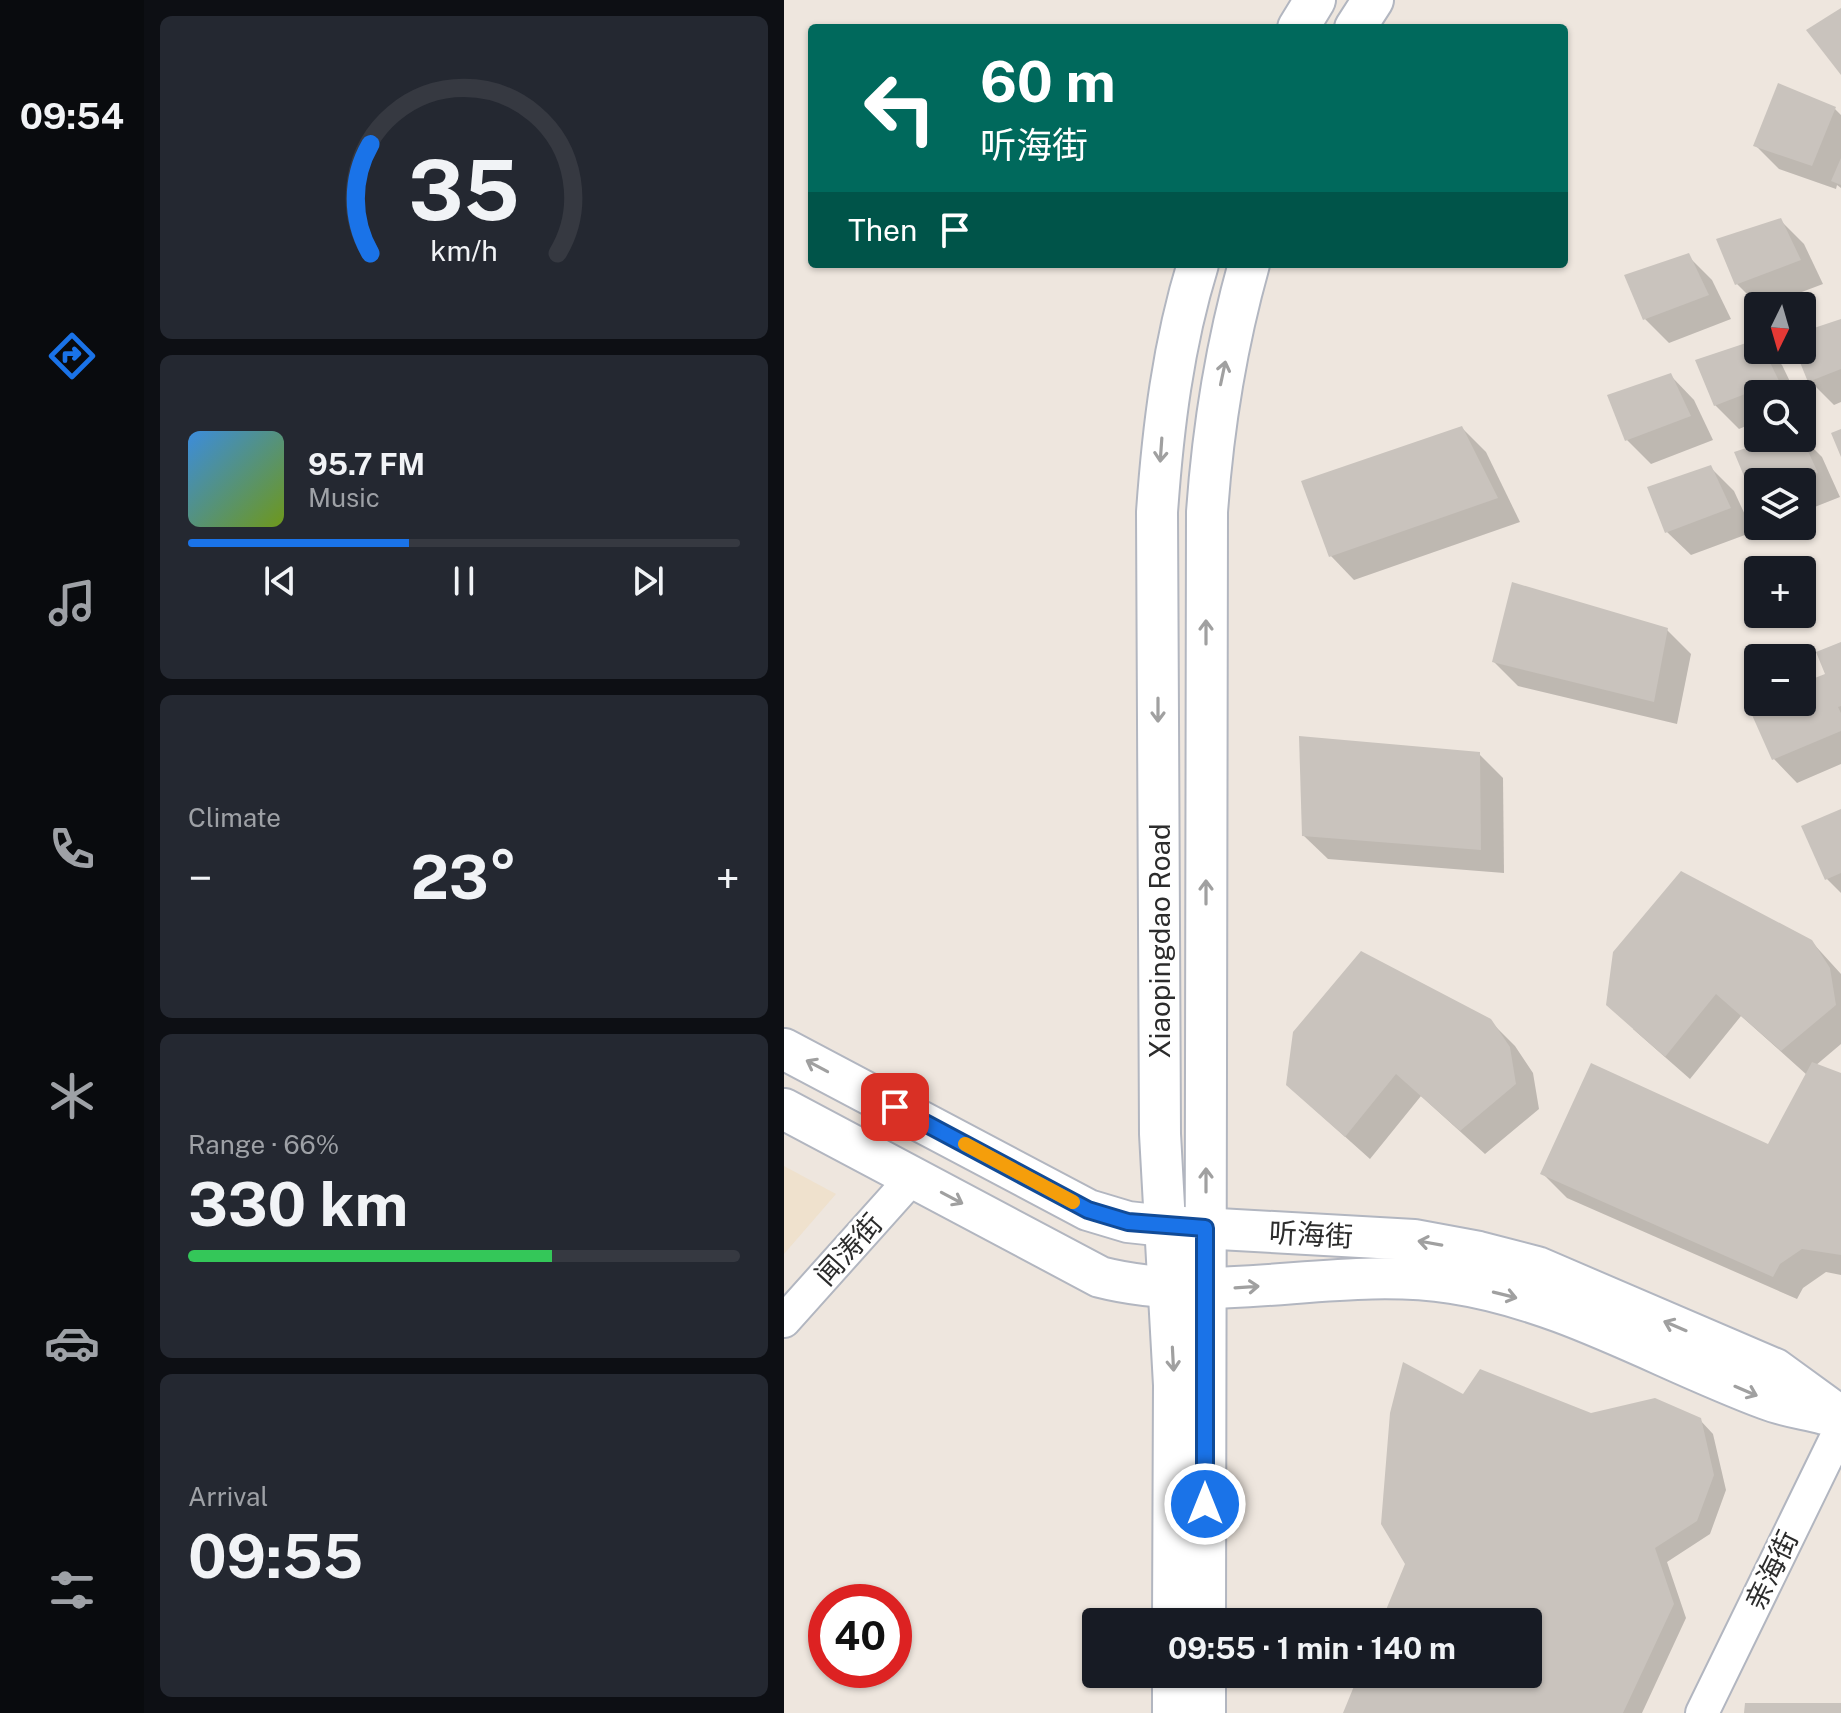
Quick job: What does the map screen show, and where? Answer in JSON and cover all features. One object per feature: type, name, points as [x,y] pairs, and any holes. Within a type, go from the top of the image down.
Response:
[{"type":"street","points":[[1300,24],[1315,0]]},
{"type":"street","points":[[1358,24],[1373,0]]},
{"type":"street","name":"Xiaopingdao Road","points":[[1197,268],[1173,366],[1163,433],[1157,512],[1160,1134],[1165,1226],[1187,1289],[1204,1608]]},
{"type":"street","name":"Xiaopingdao Road","points":[[1173,1608],[1174,1385],[1187,1289],[1205,1228],[1207,512],[1212,436],[1221,376],[1248,268]]},
{"type":"street","points":[[1159,945],[1206,947]]},
{"type":"street","name":"听海街","points":[[784,1049],[1088,1210],[1128,1222],[1165,1226],[1414,1240],[1537,1267],[1775,1369],[1841,1418]]},
{"type":"street","name":"听海街","points":[[784,1109],[1100,1277],[1129,1284],[1187,1289],[1401,1278],[1453,1283],[1511,1296],[1574,1316],[1768,1400],[1841,1418]]},
{"type":"street","name":"闻涛街","points":[[784,1321],[913,1177]]},
{"type":"street","name":"亲海街","points":[[1702,1713],[1841,1428]]},
{"type":"street","points":[[1173,1688],[1173,1713]]},
{"type":"street","points":[[1205,1688],[1205,1713]]},
{"type":"shaded area","points":[[784,1166],[836,1194],[784,1254]]},
{"type":"building","points":[[1841,8],[1841,75],[1806,30]]},
{"type":"building","points":[[1778,83],[1836,107],[1812,166],[1753,146]]},
{"type":"building","points":[[1841,158],[1841,185],[1831,181]]},
{"type":"building","points":[[1781,218],[1801,260],[1735,285],[1716,239]]},
{"type":"building","points":[[1689,253],[1709,295],[1643,320],[1624,275]]},
{"type":"building","points":[[1841,319],[1841,369],[1807,380],[1801,364],[1816,364],[1816,327]]},
{"type":"building","points":[[1744,344],[1744,364],[1771,364],[1779,380],[1744,380],[1744,394],[1714,406],[1695,360]]},
{"type":"building","points":[[1671,373],[1691,416],[1625,441],[1607,395]]},
{"type":"building","points":[[1462,426],[1498,498],[1329,557],[1301,481]]},
{"type":"building","points":[[1841,429],[1841,457],[1831,433]]},
{"type":"building","points":[[1744,449],[1744,452],[1808,452],[1816,468],[1744,468],[1744,476],[1734,452]]},
{"type":"building","points":[[1711,465],[1731,508],[1665,533],[1647,487]]},
{"type":"building","points":[[1512,582],[1668,628],[1654,702],[1492,662]]},
{"type":"building","points":[[1841,642],[1841,706],[1838,707],[1841,731],[1772,760],[1752,716],[1816,716],[1816,678],[1825,674],[1816,652]]},
{"type":"building","points":[[1299,736],[1480,752],[1481,850],[1302,836]]},
{"type":"building","points":[[1841,809],[1841,873],[1825,880],[1801,826]]},
{"type":"building","points":[[1681,871],[1812,940],[1830,968],[1836,1005],[1781,1051],[1716,994],[1665,1057],[1606,1005],[1613,952]]},
{"type":"building","points":[[1361,951],[1491,1019],[1510,1047],[1516,1084],[1460,1131],[1396,1074],[1345,1137],[1286,1085],[1293,1032]]},
{"type":"building","points":[[1812,1062],[1841,1073],[1841,1255],[1802,1249],[1780,1264],[1773,1277],[1540,1174],[1591,1063],[1768,1144]]},
{"type":"building","points":[[1403,1362],[1463,1394],[1480,1369],[1591,1413],[1655,1398],[1701,1418],[1714,1475],[1697,1521],[1655,1548],[1674,1604],[1623,1713],[1343,1713],[1353,1688],[1542,1688],[1542,1608],[1387,1608],[1405,1564],[1381,1524],[1390,1413]]},
{"type":"building","points":[[1745,1703],[1841,1703],[1841,1713],[1744,1713]]},
{"type":"slow traffic","points":[[965,1144],[1073,1202]]},
{"type":"route","points":[[895,1107],[1088,1210],[1128,1222],[1205,1228],[1205,1504]]}]
